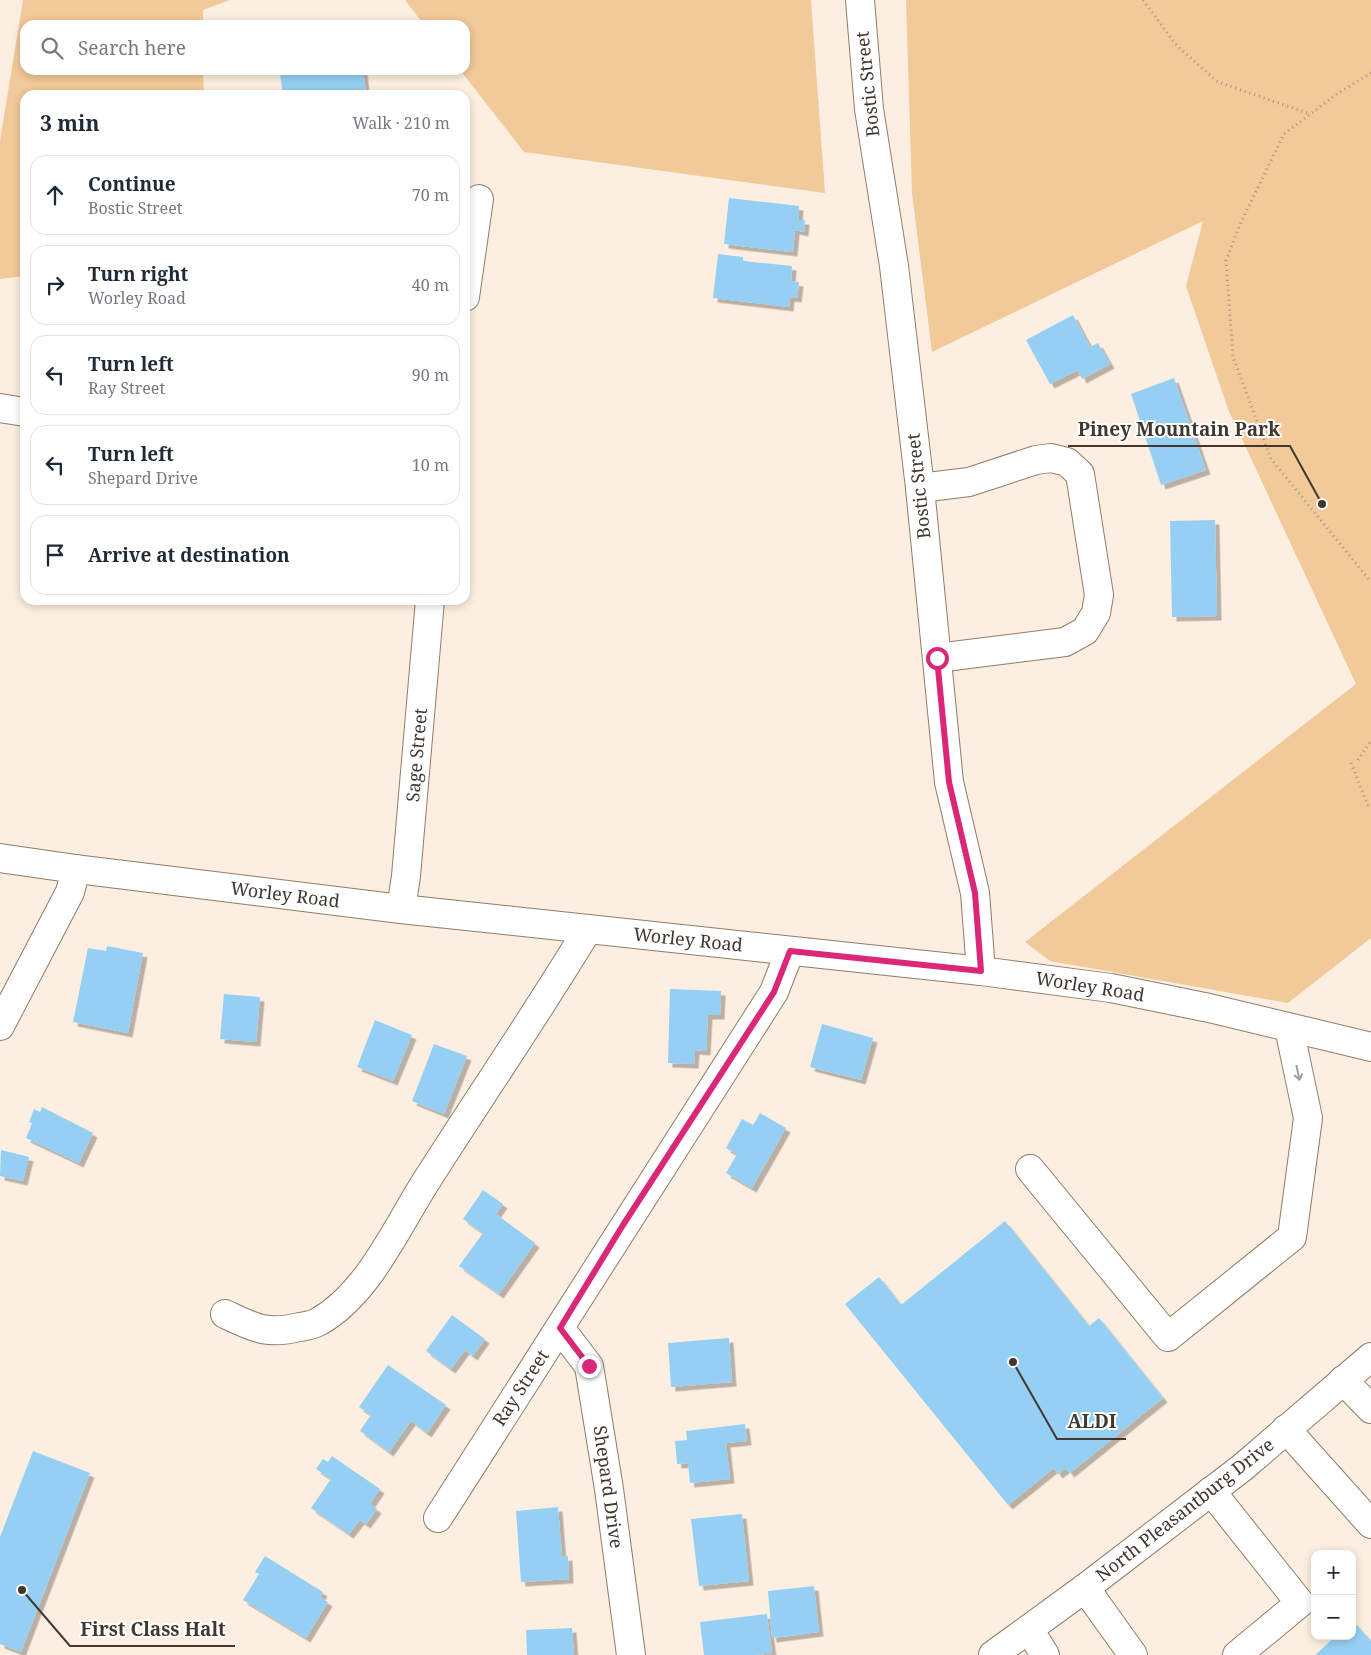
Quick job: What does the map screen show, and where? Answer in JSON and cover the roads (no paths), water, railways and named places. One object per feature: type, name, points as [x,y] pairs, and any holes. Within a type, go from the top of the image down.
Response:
[{"type":"street","name":"Bostic Street","points":[[860,0],[870,109],[894,266],[920,488],[949,782],[975,893],[981,971]]},
{"type":"street","points":[[470,262],[479,199]]},
{"type":"street","points":[[0,408],[20,411]]},
{"type":"street","points":[[920,488],[969,482],[1036,460],[1051,458],[1067,462],[1080,474],[1099,595],[1096,613],[1085,631],[1065,642],[937,658]]},
{"type":"street","name":"Sage Street","points":[[401,909],[406,876],[430,605]]},
{"type":"street","name":"Worley Road","points":[[0,858],[401,909],[981,971],[1111,988],[1371,1047]]},
{"type":"street","points":[[0,1026],[70,892],[76,869]]},
{"type":"street","points":[[224,1314],[261,1331],[285,1331],[316,1323],[339,1308],[364,1279],[385,1250],[424,1184],[542,1005],[588,929]]},
{"type":"street","name":"Ray Street","points":[[438,1518],[560,1328],[623,1225],[774,992],[790,951]]},
{"type":"street","points":[[1030,1169],[1168,1336],[1292,1237],[1308,1118],[1289,1028]]},
{"type":"street","name":"Shepard Drive","points":[[560,1328],[589,1366],[609,1489],[631,1655]]},
{"type":"street","name":"North Pleasantburg Drive","points":[[993,1655],[1085,1588],[1211,1491],[1371,1357]]},
{"type":"street","points":[[1344,1380],[1371,1408]]},
{"type":"street","points":[[1286,1429],[1371,1524]]},
{"type":"street","points":[[1211,1491],[1300,1603],[1237,1655]]},
{"type":"street","points":[[1085,1588],[1133,1655]]},
{"type":"street","points":[[1029,1629],[1045,1655]]},
{"type":"place","name":"Piney Mountain Park","points":[[1322,504]]},
{"type":"place","name":"ALDI","points":[[1013,1362]]},
{"type":"place","name":"First Class Halt","points":[[22,1590]]}]
